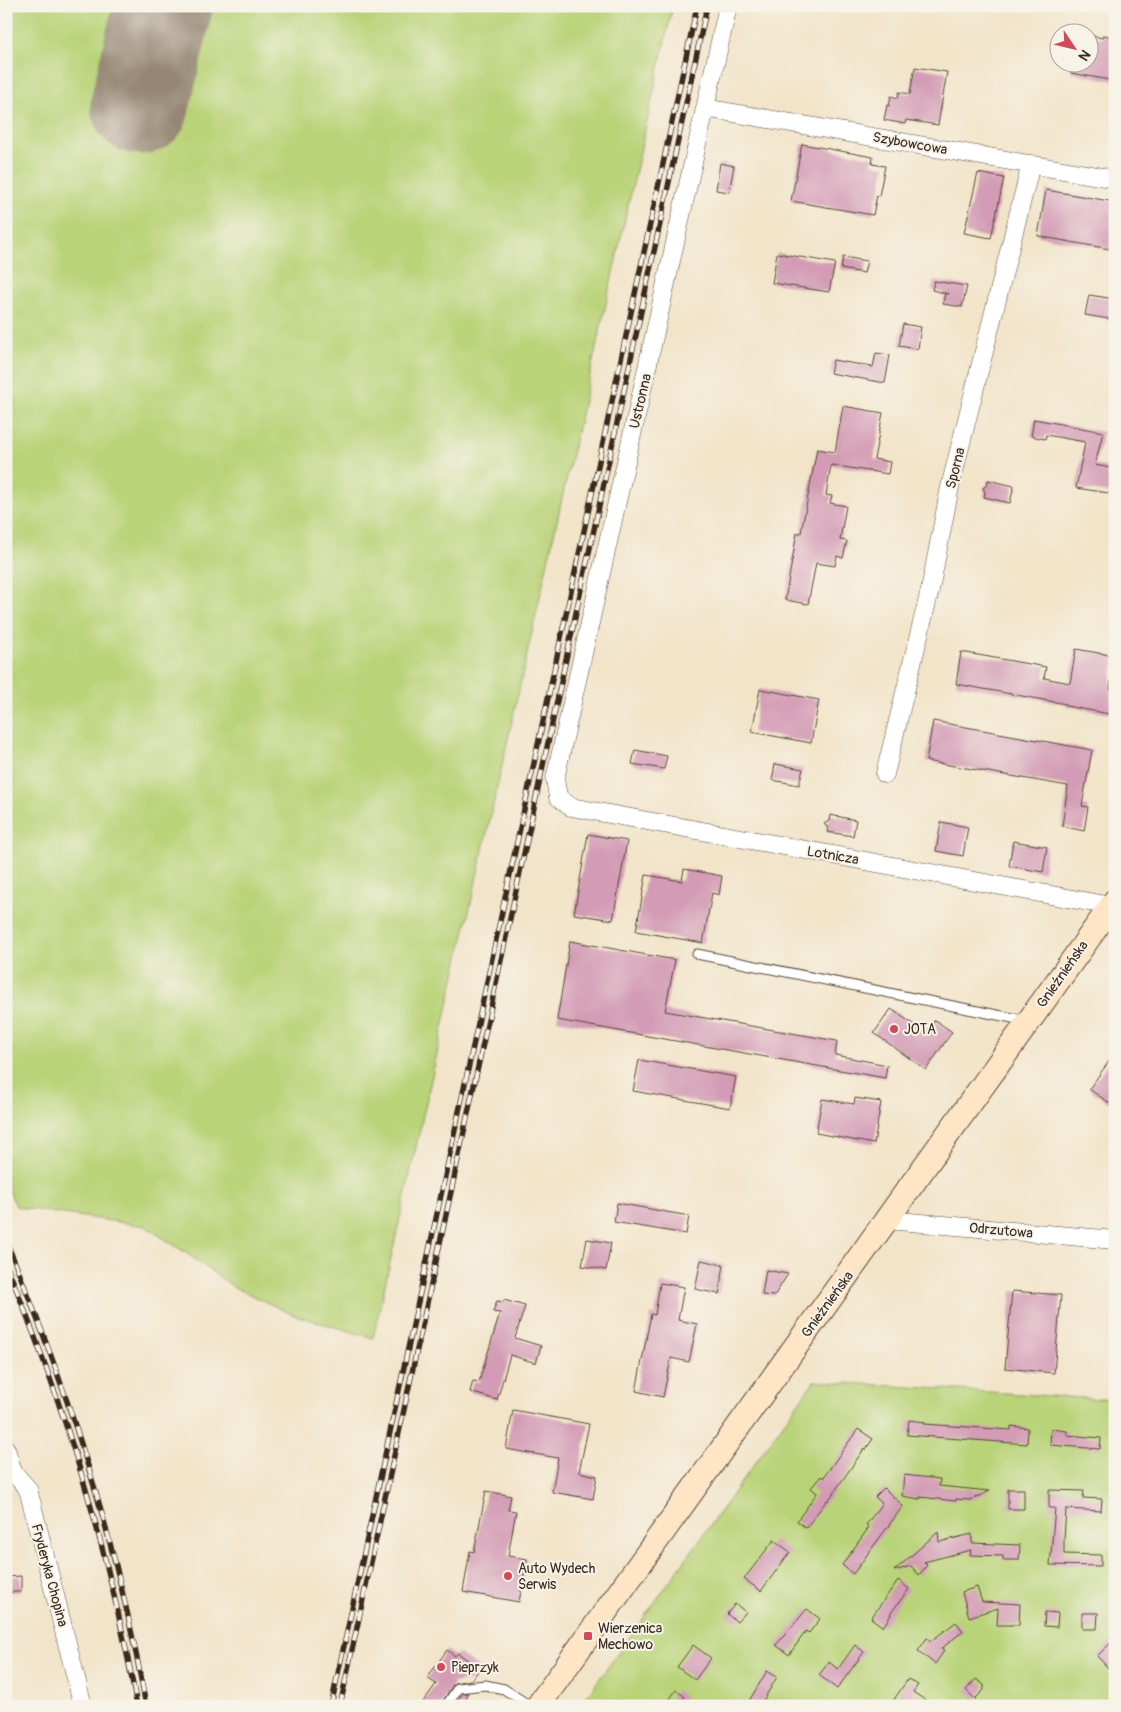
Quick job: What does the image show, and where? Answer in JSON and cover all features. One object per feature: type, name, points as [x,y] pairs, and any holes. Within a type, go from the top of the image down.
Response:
[{"type":"main road","name":"Gnieźnieńska","points":[[538,1706],[1113,903]]},
{"type":"street","name":"Ustronna","points":[[558,796],[555,779],[728,6]]},
{"type":"street","name":"Szybowcowa","points":[[706,108],[1115,179]]},
{"type":"street","name":"Sporna","points":[[885,774],[930,590],[950,487],[1031,164]]},
{"type":"street","name":"Lotnicza","points":[[558,796],[571,807],[1113,903]]},
{"type":"street","name":"Odrzutowa","points":[[887,1220],[1115,1240]]},
{"type":"street","name":"Fryderyka Chopina","points":[[6,1449],[10,1472],[28,1489],[83,1706]]},
{"type":"lane","points":[[697,954],[1029,1021]]},
{"type":"lane","points":[[446,1706],[458,1688],[485,1685],[504,1689],[530,1706]]},
{"type":"green space","points":[[6,6],[673,6],[373,1338],[294,1315],[232,1286],[145,1226],[17,1207],[6,1186]]},
{"type":"green space","points":[[814,1381],[1115,1400],[1115,1706],[580,1706]]},
{"type":"building","points":[[1103,35],[1115,37],[1115,81],[1071,73],[1098,72],[1098,37],[1103,38]]},
{"type":"building","points":[[915,67],[947,72],[938,125],[906,120],[905,124],[884,120],[891,96],[898,98],[899,92],[910,94]]},
{"type":"building","points":[[802,144],[873,157],[872,164],[885,166],[873,215],[791,201]]},
{"type":"building","points":[[720,163],[734,166],[729,192],[716,190]]},
{"type":"building","points":[[978,173],[1004,178],[991,238],[964,233]]},
{"type":"building","points":[[1046,190],[1115,202],[1115,250],[1038,236]]},
{"type":"building","points":[[777,253],[835,263],[829,292],[772,283]]},
{"type":"building","points":[[843,257],[867,261],[864,273],[841,269]]},
{"type":"building","points":[[934,281],[967,286],[962,307],[943,304],[945,293],[932,290]]},
{"type":"building","points":[[1089,295],[1115,299],[1115,320],[1085,315]]},
{"type":"building","points":[[903,324],[921,327],[918,349],[899,346]]},
{"type":"building","points":[[876,353],[890,355],[885,383],[830,373],[833,360],[873,367]]},
{"type":"building","points":[[843,406],[883,413],[874,459],[890,462],[888,474],[831,465],[826,495],[832,496],[830,503],[846,506],[840,540],[847,541],[843,558],[837,556],[835,566],[816,563],[808,604],[785,600],[797,533],[801,533],[817,449],[835,452]]},
{"type":"building","points":[[1034,419],[1103,432],[1095,465],[1115,469],[1115,494],[1076,488],[1085,442],[1046,435],[1045,439],[1031,436]]},
{"type":"building","points":[[988,480],[1014,486],[1010,503],[984,497],[985,492],[983,488],[987,485]]},
{"type":"building","points":[[1076,649],[1115,656],[1110,689],[1115,690],[1115,715],[956,684],[961,652],[1046,667],[1044,678],[1070,683]]},
{"type":"building","points":[[760,689],[819,700],[811,743],[752,732]]},
{"type":"building","points":[[933,721],[1092,750],[1082,806],[1088,807],[1084,831],[1062,826],[1068,786],[926,761]]},
{"type":"building","points":[[635,750],[667,756],[664,769],[632,764]]},
{"type":"building","points":[[775,764],[803,769],[799,785],[772,780]]},
{"type":"building","points":[[830,815],[856,820],[853,836],[827,832],[828,828],[824,824],[829,821]]},
{"type":"building","points":[[941,822],[968,827],[963,856],[936,851]]},
{"type":"building","points":[[588,834],[627,841],[613,920],[574,914]]},
{"type":"building","points":[[1013,841],[1047,847],[1043,872],[1009,866]]},
{"type":"building","points":[[684,869],[722,876],[719,895],[712,893],[703,943],[636,931],[646,875],[682,881]]},
{"type":"building","points":[[570,941],[675,960],[665,1011],[837,1041],[835,1055],[887,1065],[885,1078],[557,1020]]},
{"type":"building","points":[[891,1009],[926,1033],[935,1020],[952,1032],[926,1070],[874,1033]]},
{"type":"building","points":[[1115,1053],[1115,1107],[1089,1089]]},
{"type":"building","points":[[639,1060],[736,1077],[730,1108],[633,1091]]},
{"type":"building","points":[[855,1098],[881,1102],[874,1144],[816,1133],[822,1099],[854,1104]]},
{"type":"building","points":[[617,1203],[689,1216],[686,1234],[614,1222]]},
{"type":"building","points":[[587,1239],[611,1243],[606,1270],[582,1266]]},
{"type":"building","points":[[701,1260],[724,1265],[719,1294],[695,1289]]},
{"type":"building","points":[[766,1270],[788,1274],[774,1296],[762,1295]]},
{"type":"building","points":[[660,1283],[684,1287],[678,1320],[697,1324],[689,1362],[671,1358],[663,1397],[636,1391],[651,1314],[655,1315]]},
{"type":"building","points":[[1012,1291],[1061,1295],[1054,1373],[1005,1368]]},
{"type":"building","points":[[504,1300],[525,1306],[515,1338],[541,1346],[536,1363],[510,1355],[497,1400],[470,1392],[473,1381],[479,1382],[500,1313],[493,1312],[497,1301],[503,1302]]},
{"type":"building","points":[[513,1410],[589,1424],[579,1472],[597,1476],[593,1499],[552,1492],[558,1458],[506,1449]]},
{"type":"building","points":[[909,1420],[925,1422],[924,1424],[1011,1430],[1011,1426],[1028,1428],[1027,1444],[907,1435]]},
{"type":"building","points":[[858,1429],[873,1439],[806,1528],[797,1521],[817,1493],[811,1488],[821,1476],[823,1478]]},
{"type":"building","points":[[1051,1429],[1067,1431],[1067,1435],[1101,1438],[1100,1449],[1050,1445]]},
{"type":"building","points":[[904,1475],[940,1479],[939,1486],[990,1491],[970,1500],[956,1499],[956,1501],[902,1496]]},
{"type":"building","points":[[884,1488],[903,1506],[853,1574],[842,1565],[869,1527],[866,1525],[882,1503],[875,1497]]},
{"type":"building","points":[[1008,1489],[1024,1489],[1024,1509],[1008,1509]]},
{"type":"building","points":[[1049,1490],[1084,1491],[1083,1498],[1102,1499],[1101,1511],[1066,1509],[1064,1539],[1064,1554],[1101,1555],[1101,1566],[1050,1565],[1055,1508],[1049,1508]]},
{"type":"building","points":[[486,1491],[511,1496],[508,1510],[516,1511],[508,1556],[527,1559],[519,1602],[463,1592],[470,1551],[474,1552]]},
{"type":"building","points":[[938,1532],[939,1542],[972,1534],[972,1543],[1020,1545],[1019,1560],[1003,1560],[1003,1556],[970,1555],[971,1550],[924,1562],[927,1565],[919,1575],[911,1566],[894,1571]]},
{"type":"building","points":[[774,1540],[790,1552],[761,1591],[744,1579]]},
{"type":"building","points":[[21,1576],[21,1592],[6,1592],[6,1577]]},
{"type":"building","points":[[898,1580],[909,1589],[890,1614],[883,1627],[871,1618]]},
{"type":"building","points":[[977,1587],[982,1602],[1020,1604],[1019,1625],[997,1625],[998,1608],[969,1617],[962,1592]]},
{"type":"building","points":[[735,1604],[746,1612],[737,1622],[727,1614]]},
{"type":"building","points":[[807,1609],[820,1619],[809,1633],[806,1631],[789,1655],[776,1645]]},
{"type":"building","points":[[1045,1612],[1058,1613],[1057,1627],[1044,1626]]},
{"type":"building","points":[[1082,1613],[1098,1613],[1097,1629],[1082,1629]]},
{"type":"building","points":[[956,1622],[963,1631],[941,1649],[944,1651],[935,1664],[918,1651],[927,1638],[931,1641]]},
{"type":"building","points":[[1115,1639],[1115,1664],[1109,1669],[1097,1656]]},
{"type":"building","points":[[693,1645],[711,1658],[695,1680],[677,1667]]},
{"type":"building","points":[[855,1645],[864,1652],[837,1689],[819,1675],[829,1662],[838,1669]]},
{"type":"building","points":[[447,1650],[455,1656],[458,1653],[480,1669],[471,1680],[454,1683],[440,1706],[420,1706],[436,1684],[427,1678]]},
{"type":"building","points":[[767,1671],[777,1677],[760,1706],[746,1706]]},
{"type":"building","points":[[908,1679],[918,1685],[913,1692],[934,1706],[900,1706],[893,1701]]},
{"type":"building","points":[[976,1679],[984,1685],[984,1690],[975,1699],[966,1690]]},
{"type":"building","points":[[676,1690],[685,1697],[679,1706],[665,1706]]},
{"type":"building","points":[[468,1693],[464,1706],[454,1706],[462,1694]]},
{"type":"runway","points":[[140,105],[163,6]]},
{"type":"railway","points":[[331,1706],[697,6]]},
{"type":"railway","points":[[340,1706],[707,6]]},
{"type":"railway","points":[[6,1241],[51,1354],[89,1469],[121,1587],[135,1646],[146,1706]]},
{"type":"railway","points":[[6,1264],[48,1372],[84,1481],[113,1593],[137,1706]]},
{"type":"place","name":"JOTA","points":[[894,1029]]},
{"type":"place","name":"Auto Wydech Serwis","points":[[508,1576]]},
{"type":"place","name":"Wierzenica Mechowo","points":[[588,1636]]},
{"type":"place","name":"Pieprzyk","points":[[441,1667]]}]
